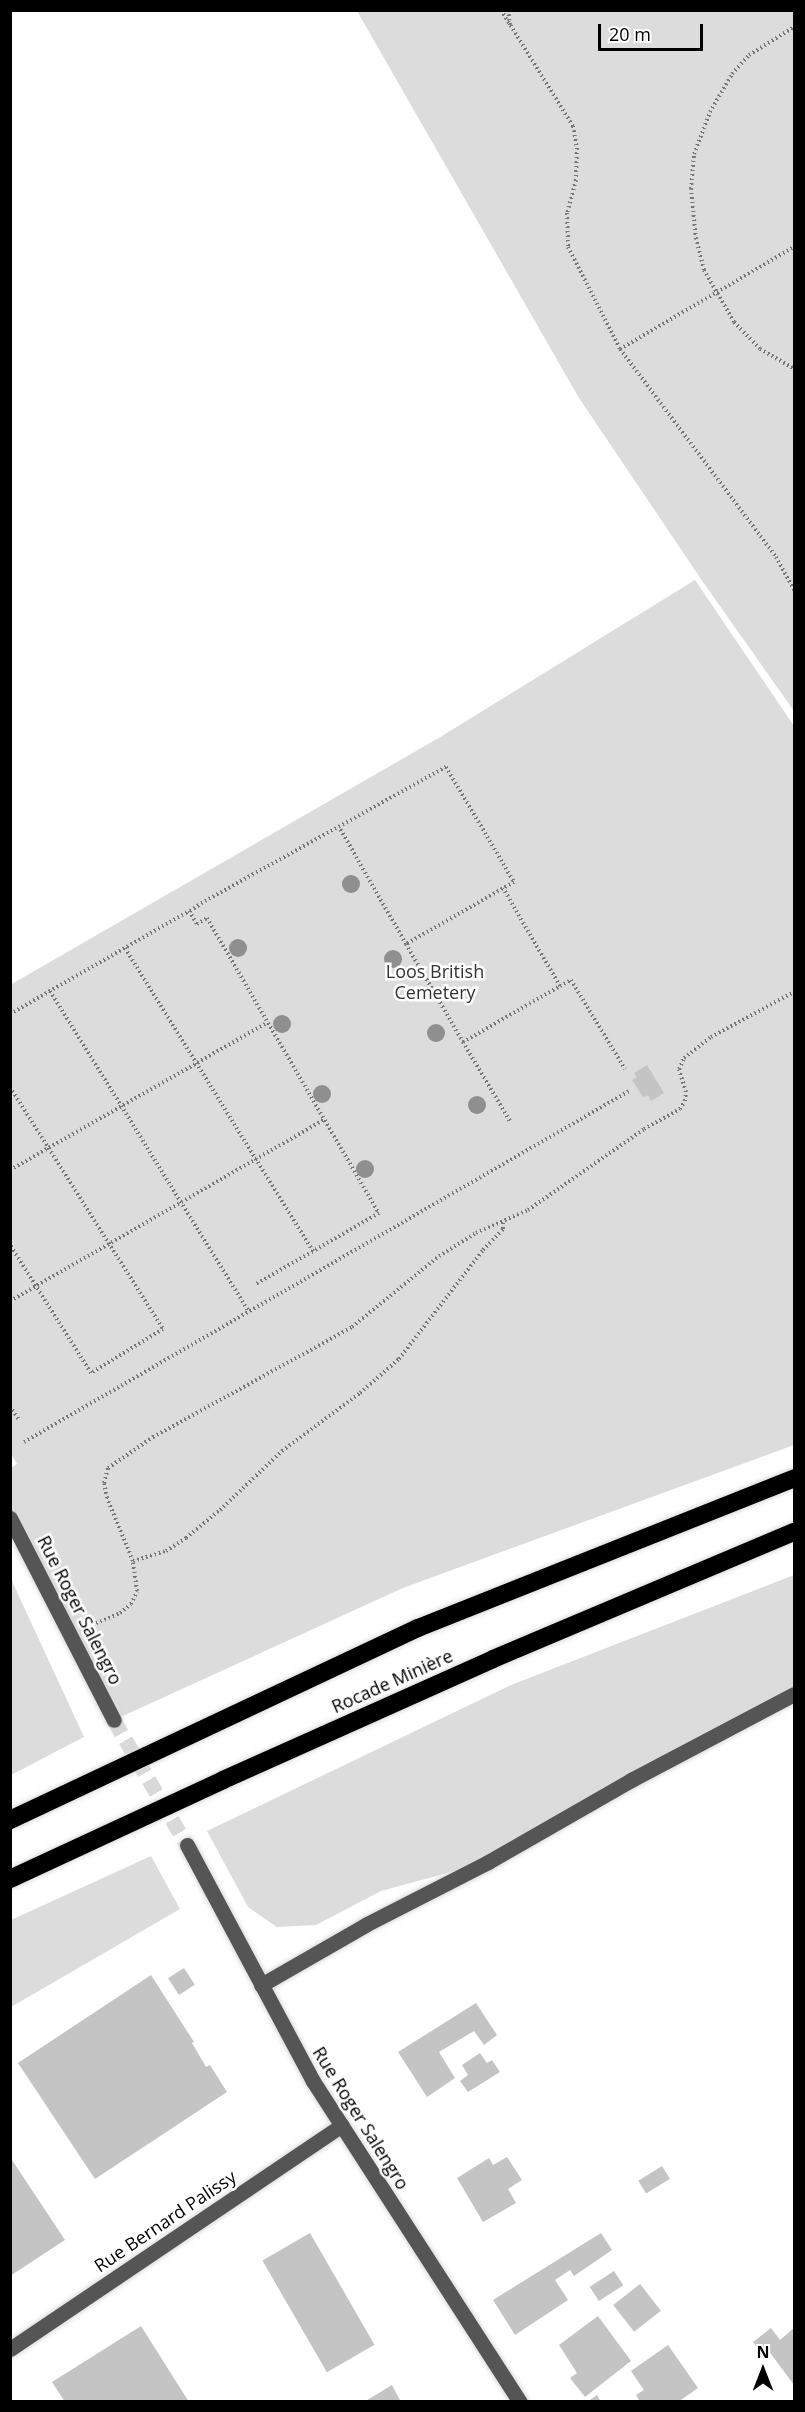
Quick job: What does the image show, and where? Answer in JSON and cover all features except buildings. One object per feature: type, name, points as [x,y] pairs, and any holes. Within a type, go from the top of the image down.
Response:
[{"type":"highway","name":"Rocade Minière","points":[[10,1820],[418,1628],[795,1478]]},
{"type":"highway","name":"Rocade Minière","points":[[10,1879],[223,1780],[493,1659],[795,1532]]},
{"type":"street","name":"Rue Roger Salengro","points":[[10,1518],[114,1720]]},
{"type":"street","points":[[261,1985],[367,1924],[488,1862],[631,1780],[795,1694]]},
{"type":"street","name":"Rue Roger Salengro","points":[[187,1845],[313,2081],[520,2402]]},
{"type":"street","name":"Rue Bernard Palissy","points":[[10,2349],[342,2125]]},
{"type":"path","points":[[501,10],[573,126],[578,148],[576,180],[567,213],[568,247],[621,349],[776,557],[795,590]]},
{"type":"path","points":[[508,10],[511,28]]},
{"type":"path","points":[[795,27],[777,36],[749,56],[732,74],[710,112],[694,154],[691,189],[696,239],[704,270],[734,322],[760,349],[795,369]]},
{"type":"path","points":[[621,349],[795,247]]},
{"type":"path","points":[[10,1014],[446,767],[514,882],[406,944]]},
{"type":"path","points":[[339,827],[510,1121]]},
{"type":"path","points":[[503,888],[560,986]]},
{"type":"path","points":[[189,911],[197,924],[207,918],[379,1213],[256,1284]]},
{"type":"path","points":[[124,948],[313,1251]]},
{"type":"path","points":[[463,1042],[572,980],[625,1069]]},
{"type":"path","points":[[50,991],[249,1312]]},
{"type":"path","points":[[69,1635],[120,1613],[131,1604],[137,1591],[133,1561],[107,1498],[104,1483],[108,1468],[153,1437],[352,1327],[439,1256],[476,1233],[528,1210],[644,1129],[680,1109],[685,1101],[686,1092],[679,1069],[684,1058],[711,1037],[795,992]]},
{"type":"path","points":[[10,1170],[268,1022]]},
{"type":"path","points":[[10,1087],[163,1329],[91,1373],[10,1245]]},
{"type":"path","points":[[24,1442],[629,1091]]},
{"type":"path","points":[[10,1301],[324,1120]]},
{"type":"path","points":[[133,1561],[166,1551],[186,1538],[220,1510],[282,1451],[360,1393],[399,1359],[483,1250],[502,1229],[503,1221]]},
{"type":"path","points":[[10,1406],[19,1420]]},
{"type":"green space","points":[[357,11],[794,11],[794,711],[703,582],[579,398]]},
{"type":"green space","name":"Loos British Cemetery","points":[[695,580],[794,726],[794,1445],[403,1588],[114,1720],[11,1518],[11,1468],[17,1464],[10,1452],[10,985],[442,736]]},
{"type":"green space","points":[[794,1575],[794,1694],[488,1862],[381,1891],[316,1925],[277,1927],[248,1907],[207,1831],[511,1685]]},
{"type":"green space","points":[[11,1579],[84,1737],[10,1775]]},
{"type":"green space","points":[[151,1856],[180,1909],[11,2007],[11,1920]]},
{"type":"tunnel","points":[[114,1720],[187,1845]]}]
